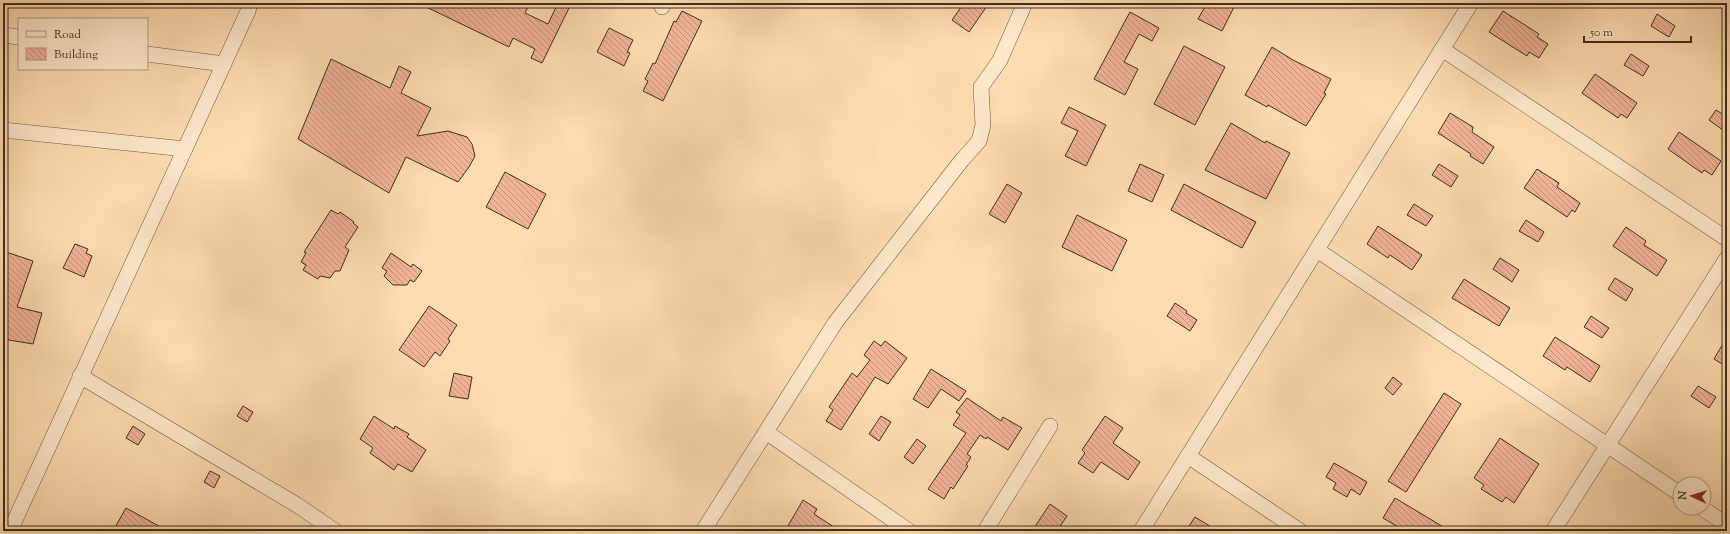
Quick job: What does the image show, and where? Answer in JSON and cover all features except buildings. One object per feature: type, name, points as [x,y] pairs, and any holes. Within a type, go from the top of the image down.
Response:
[{"type":"street","points":[[10,531],[224,64],[248,11],[250,3]]},
{"type":"street","points":[[703,531],[835,323],[962,160],[979,141],[983,125],[981,87],[1000,60],[1025,3]]},
{"type":"street","points":[[1141,531],[1471,3]]},
{"type":"street","points":[[3,35],[18,37]]},
{"type":"street","points":[[1442,50],[1727,239]]},
{"type":"street","points":[[148,54],[224,64]]},
{"type":"street","points":[[3,130],[185,149]]},
{"type":"street","points":[[1317,250],[1672,489]]},
{"type":"street","points":[[1553,531],[1727,258]]},
{"type":"street","points":[[80,376],[290,501],[335,531]]},
{"type":"street","points":[[985,531],[1050,426]]},
{"type":"street","points":[[766,432],[909,531]]},
{"type":"street","points":[[1188,456],[1300,531]]},
{"type":"street","points":[[1712,515],[1727,525]]}]
